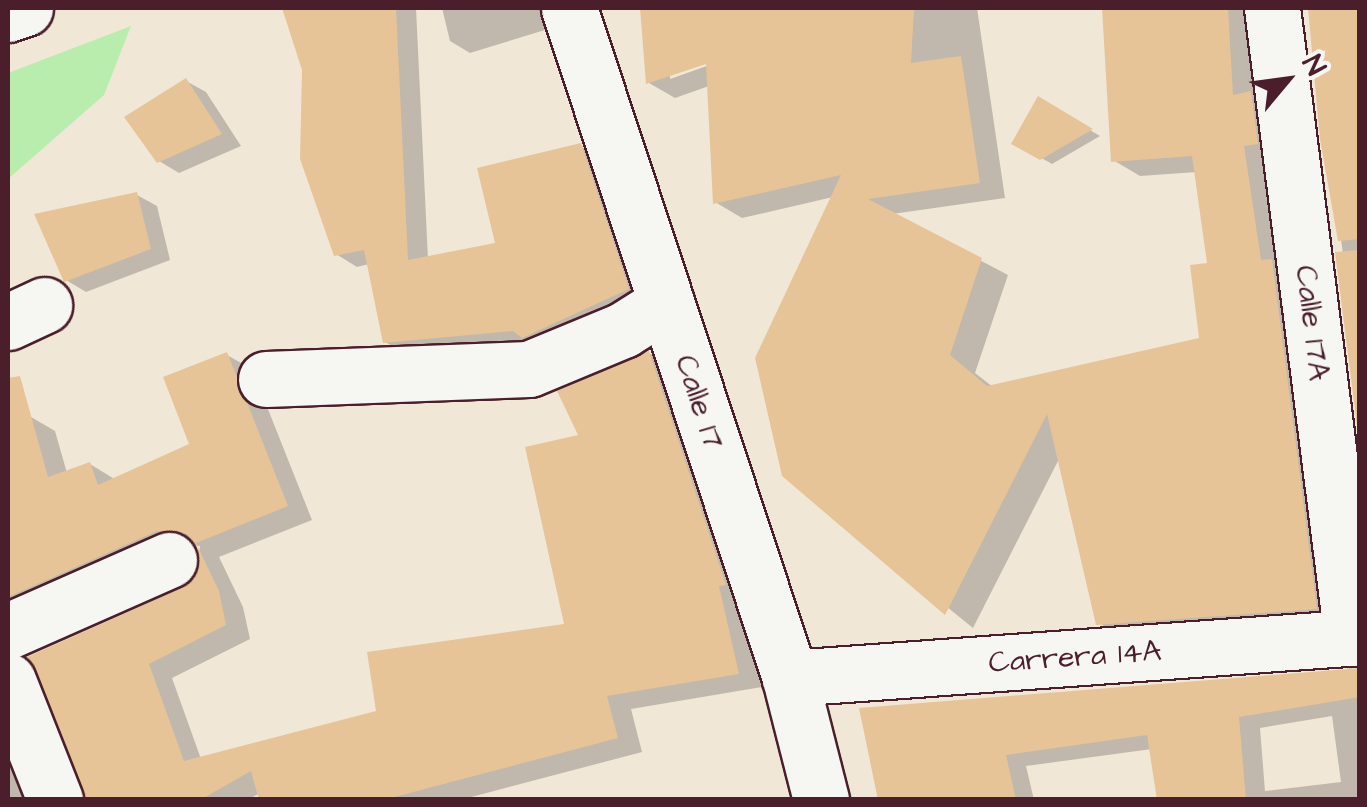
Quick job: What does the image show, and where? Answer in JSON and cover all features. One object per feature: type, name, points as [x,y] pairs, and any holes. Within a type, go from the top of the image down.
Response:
[{"type":"street","points":[[8,14],[26,8]]},
{"type":"street","name":"Calle 17","points":[[569,8],[790,678],[821,800]]},
{"type":"street","name":"Calle 17A","points":[[1272,8],[1356,637]]},
{"type":"street","points":[[266,380],[529,369],[622,330],[666,303]]},
{"type":"street","points":[[8,631],[169,560]]},
{"type":"street","name":"Carrera 14A","points":[[790,678],[1356,637]]},
{"type":"street","points":[[8,681],[56,800]]},
{"type":"green space","points":[[131,26],[104,95],[8,179],[8,73]]},
{"type":"building","points":[[282,8],[396,8],[408,260],[495,243],[477,168],[581,143],[629,289],[522,338],[513,331],[383,343],[364,250],[334,256],[300,159],[302,70]]},
{"type":"building","points":[[640,8],[914,8],[911,63],[961,56],[980,183],[868,199],[982,258],[950,355],[987,386],[1199,338],[1190,265],[1207,263],[1192,156],[1111,162],[1102,8],[1228,8],[1233,95],[1251,91],[1258,144],[1244,146],[1261,260],[1272,259],[1317,609],[1096,625],[1047,414],[945,615],[782,476],[755,358],[841,175],[713,204],[706,64],[646,84]]},
{"type":"building","points":[[1308,8],[1360,8],[1360,239],[1338,241],[1320,139]]},
{"type":"building","points":[[186,78],[222,134],[157,163],[124,117]]},
{"type":"building","points":[[1038,96],[1093,129],[1040,160],[1011,144]]},
{"type":"building","points":[[137,192],[151,249],[64,282],[34,214]]},
{"type":"building","points":[[1360,250],[1360,449],[1335,252]]},
{"type":"building","points":[[649,351],[726,585],[719,586],[739,674],[607,696],[618,738],[383,800],[259,800],[251,771],[200,800],[85,800],[27,657],[182,588],[195,578],[198,548],[187,534],[157,531],[8,597],[8,378],[20,376],[48,477],[90,462],[98,485],[189,444],[163,377],[227,352],[288,506],[196,543],[219,591],[226,625],[149,664],[184,761],[376,711],[367,652],[564,624],[525,447],[578,435],[557,391]]},
{"type":"building","points":[[1360,668],[1360,697],[1239,717],[1246,800],[1157,800],[1147,735],[1006,755],[1016,800],[878,800],[859,708]]}]
